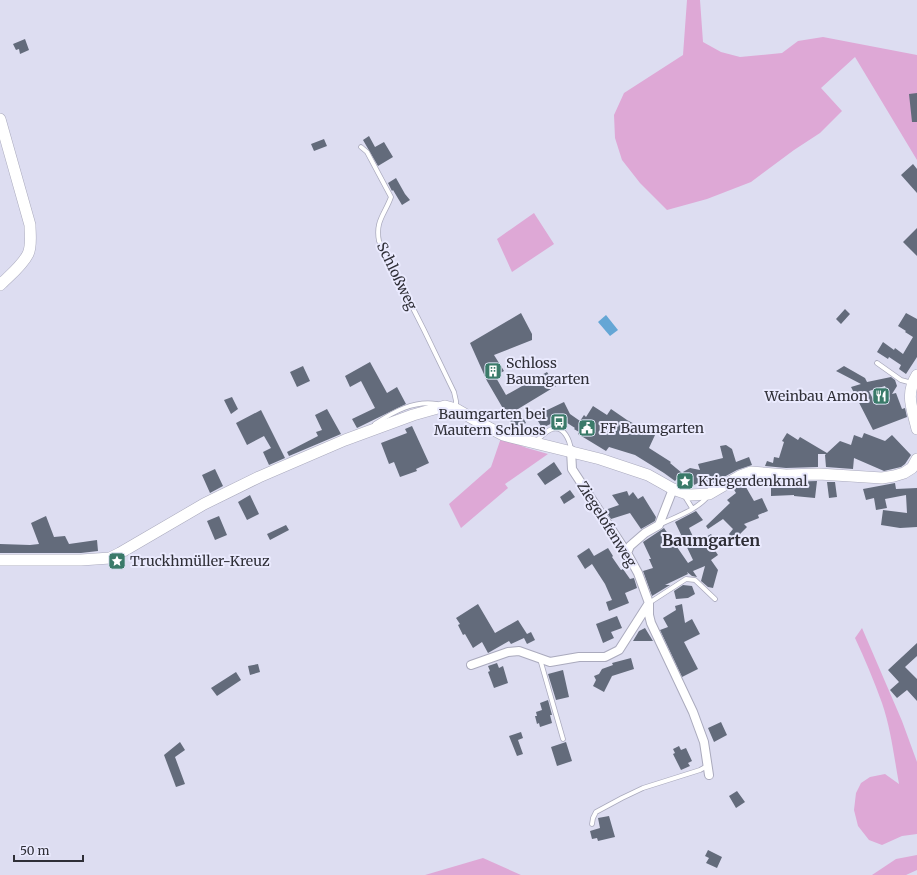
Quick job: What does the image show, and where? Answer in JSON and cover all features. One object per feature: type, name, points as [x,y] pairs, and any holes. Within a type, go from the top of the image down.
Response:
[{"type":"street","points":[[0,119],[30,226],[31,241],[29,254],[0,285]]},
{"type":"street","points":[[915,379],[910,392],[917,429]]},
{"type":"street","points":[[0,560],[81,560],[110,558],[194,510],[259,477],[366,432],[413,415],[450,407],[503,434],[571,450],[600,459],[648,476],[690,495],[709,494],[740,476],[751,472],[786,475],[819,474],[882,478],[894,476],[915,467]]},
{"type":"street","name":"Ziegelofenweg","points":[[571,450],[572,470],[638,573],[649,603],[650,623],[693,712],[704,742],[709,775]]},
{"type":"street","points":[[627,554],[630,546],[645,533],[659,525],[678,490]]},
{"type":"street","points":[[472,665],[514,651],[523,652],[550,662],[579,657],[605,657],[619,650],[649,603]]},
{"type":"lane","name":"Schloßweg","points":[[361,147],[367,152],[391,197],[388,206],[380,218],[377,232],[379,241],[454,392],[456,401],[450,407]]},
{"type":"lane","points":[[877,363],[901,380],[915,379]]},
{"type":"lane","points":[[535,442],[553,428],[560,429],[566,434],[570,441],[571,450]]},
{"type":"lane","points":[[678,490],[685,497],[692,508]]},
{"type":"lane","points":[[659,525],[692,508],[705,499],[709,494]]},
{"type":"lane","points":[[649,603],[686,579],[695,580],[715,599]]},
{"type":"lane","points":[[540,659],[563,739]]},
{"type":"lane","points":[[592,824],[596,812],[622,798],[642,788],[700,770],[708,765]]},
{"type":"shaded area","points":[[687,0],[700,0],[703,42],[721,52],[740,57],[782,53],[798,41],[823,37],[917,55],[917,160],[855,57],[821,88],[842,111],[820,133],[751,182],[707,199],[667,210],[640,183],[622,160],[615,138],[614,115],[624,93],[683,55]]},
{"type":"shaded area","points":[[534,213],[554,244],[512,272],[497,239]]},
{"type":"shaded area","points":[[501,438],[548,454],[505,484],[508,488],[461,528],[449,504],[491,467]]},
{"type":"shaded area","points":[[862,628],[902,721],[917,762],[917,834],[902,836],[882,845],[869,840],[858,826],[854,810],[856,793],[861,783],[870,777],[885,774],[899,784],[890,733],[882,703],[873,678],[855,638]]},
{"type":"shaded area","points":[[917,855],[917,870],[906,875],[872,875],[896,859]]},
{"type":"shaded area","points":[[483,858],[521,875],[425,875]]},
{"type":"water","points":[[606,315],[618,330],[610,336],[598,322]]},
{"type":"building","points":[[25,39],[29,50],[20,54],[19,49],[16,50],[13,44]]},
{"type":"building","points":[[917,93],[917,122],[912,122],[909,94]]},
{"type":"building","points":[[369,136],[375,147],[384,142],[393,157],[378,166],[363,140]]},
{"type":"building","points":[[324,139],[327,146],[314,151],[311,144]]},
{"type":"building","points":[[913,164],[917,169],[917,193],[901,175]]},
{"type":"building","points":[[396,178],[410,200],[402,205],[388,183]]},
{"type":"building","points":[[917,228],[917,256],[903,242]]},
{"type":"building","points":[[845,309],[850,314],[841,324],[836,319]]},
{"type":"building","name":"Schloss Baumgarten","points":[[521,313],[532,334],[532,340],[494,355],[504,371],[495,376],[506,395],[547,372],[556,386],[518,409],[526,423],[515,429],[487,381],[470,343]]},
{"type":"building","points":[[906,313],[917,319],[917,357],[906,374],[899,369],[901,365],[889,357],[888,359],[877,352],[883,342],[894,350],[895,348],[903,354],[913,337],[898,326]]},
{"type":"building","points":[[370,362],[387,393],[397,387],[406,404],[357,428],[352,419],[375,408],[361,381],[350,387],[345,376]]},
{"type":"building","points":[[303,366],[310,381],[297,387],[290,372]]},
{"type":"building","points":[[844,366],[865,378],[867,382],[891,377],[895,380],[897,386],[892,394],[896,393],[902,409],[905,408],[907,417],[873,430],[851,387],[861,384],[836,371]],"holes":[[[885,386],[890,399],[876,405],[869,391]]]},
{"type":"building","points":[[232,397],[238,409],[231,414],[224,400]]},
{"type":"building","points":[[564,402],[570,414],[580,421],[584,415],[586,417],[593,406],[607,415],[611,409],[627,420],[655,435],[649,448],[671,462],[670,463],[682,473],[675,481],[635,455],[609,447],[606,451],[578,434],[579,432],[574,429],[575,428],[561,419],[542,428],[538,421],[545,418],[543,412]]},
{"type":"building","points":[[327,409],[341,434],[289,456],[287,452],[318,436],[316,432],[322,430],[315,415]]},
{"type":"building","points":[[261,410],[285,458],[269,465],[263,452],[271,448],[264,436],[247,445],[236,423]]},
{"type":"building","points":[[412,426],[429,463],[416,469],[417,471],[400,477],[394,462],[389,464],[381,443],[407,433],[405,429]]},
{"type":"building","points":[[787,433],[798,440],[800,437],[827,453],[840,441],[851,445],[854,435],[862,438],[864,433],[885,441],[892,435],[911,455],[901,467],[884,471],[854,458],[853,469],[826,467],[826,454],[818,454],[818,467],[786,468],[765,466],[767,461],[773,463],[774,457],[779,458],[784,442],[782,441]]},
{"type":"building","points":[[726,445],[732,449],[736,462],[749,457],[752,465],[737,470],[711,484],[709,481],[704,484],[702,481],[694,485],[692,481],[689,483],[683,472],[690,468],[700,470],[698,464],[723,458],[720,446]]},
{"type":"building","points":[[554,462],[562,474],[545,485],[537,474]]},
{"type":"building","points":[[215,469],[223,486],[210,493],[202,475]]},
{"type":"building","points":[[771,481],[817,481],[815,498],[794,495],[771,496]]},
{"type":"building","points":[[743,482],[754,501],[762,498],[768,511],[758,515],[759,518],[744,524],[747,527],[734,540],[729,534],[733,529],[723,519],[708,529],[706,526],[730,503],[727,500],[736,493],[733,488]]},
{"type":"building","points":[[827,482],[835,482],[837,497],[829,498]]},
{"type":"building","points":[[895,483],[896,489],[917,488],[917,527],[900,528],[881,525],[883,510],[907,513],[906,495],[885,499],[887,508],[876,510],[874,498],[866,500],[863,489]]},
{"type":"building","points":[[570,490],[575,497],[564,504],[560,497]]},
{"type":"building","points":[[627,491],[629,496],[633,492],[638,499],[643,496],[656,517],[655,521],[641,529],[630,513],[611,519],[605,510],[619,505],[612,495]]},
{"type":"building","points":[[250,495],[259,514],[247,520],[238,502]]},
{"type":"building","points":[[696,511],[703,520],[689,528],[696,543],[711,534],[719,546],[714,549],[718,555],[711,560],[718,570],[713,588],[708,587],[701,581],[705,566],[693,571],[697,577],[692,576],[687,572],[688,574],[665,585],[670,585],[652,596],[643,571],[653,568],[649,559],[651,559],[643,542],[664,528],[688,563],[693,560],[675,522]]},
{"type":"building","points":[[46,516],[54,537],[65,536],[69,544],[97,540],[98,551],[81,553],[0,553],[0,544],[39,544],[31,523]]},
{"type":"building","points":[[219,516],[227,535],[215,540],[207,521]]},
{"type":"building","points":[[286,525],[289,530],[270,540],[267,534]]},
{"type":"building","points":[[589,548],[594,556],[608,548],[621,570],[623,569],[630,579],[634,578],[637,588],[625,593],[629,603],[609,611],[606,602],[612,600],[605,584],[592,564],[585,569],[577,556]]},
{"type":"building","points":[[683,585],[692,586],[695,594],[688,598],[676,599],[674,591]]},
{"type":"building","points":[[478,604],[495,633],[518,620],[527,634],[531,632],[535,640],[527,644],[524,638],[511,644],[509,641],[488,653],[482,642],[473,648],[465,634],[463,635],[458,625],[460,624],[456,618]]},
{"type":"building","points":[[682,604],[685,623],[692,619],[700,634],[684,642],[698,669],[682,677],[660,630],[668,627],[663,618],[676,610],[675,606]]},
{"type":"building","points":[[617,616],[622,628],[611,632],[614,638],[603,643],[596,624]]},
{"type":"building","points":[[645,628],[653,641],[633,641],[639,631]]},
{"type":"building","points":[[917,643],[917,656],[905,667],[917,679],[917,701],[907,690],[897,698],[890,690],[899,682],[888,670]]},
{"type":"building","points":[[631,658],[634,669],[612,676],[604,692],[593,686],[596,680],[594,676],[599,674],[602,669],[613,665],[612,663]]},
{"type":"building","points":[[497,663],[499,668],[503,666],[508,683],[494,688],[488,672],[490,671],[488,666]]},
{"type":"building","points":[[258,664],[260,672],[250,675],[248,666]]},
{"type":"building","points":[[563,670],[569,697],[556,700],[548,674]]},
{"type":"building","points":[[236,672],[241,680],[217,696],[211,688]]},
{"type":"building","points":[[548,700],[552,715],[550,715],[552,723],[540,727],[539,723],[537,724],[535,716],[537,716],[536,712],[542,710],[540,703]]},
{"type":"building","points":[[721,722],[727,735],[714,742],[708,728]]},
{"type":"building","points":[[521,732],[523,738],[518,740],[523,754],[517,756],[509,736]]},
{"type":"building","points":[[180,742],[185,750],[175,757],[185,784],[176,787],[164,755]]},
{"type":"building","points":[[566,742],[572,761],[557,766],[551,747]]},
{"type":"building","points":[[679,746],[681,750],[686,748],[692,761],[688,763],[690,766],[681,770],[673,754],[675,753],[673,749]]},
{"type":"building","points":[[737,791],[745,802],[736,808],[729,796]]},
{"type":"building","points":[[609,816],[615,837],[598,841],[597,838],[592,839],[590,831],[600,828],[598,818]]},
{"type":"building","points":[[708,850],[722,857],[717,868],[706,863],[709,858],[705,856]]},
{"type":"place","name":"Schloss Baumgarten","points":[[493,371]]},
{"type":"place","name":"Weinbau Amon","points":[[881,396]]},
{"type":"place","name":"Baumgarten bei Mautern Schloss","points":[[559,422]]},
{"type":"place","name":"FF Baumgarten","points":[[587,428]]},
{"type":"place","name":"Kriegerdenkmal","points":[[685,481]]},
{"type":"place","name":"Truckhmüller-Kreuz","points":[[117,561]]},
{"type":"district","name":"Baumgarten","points":[[711,540]]}]
